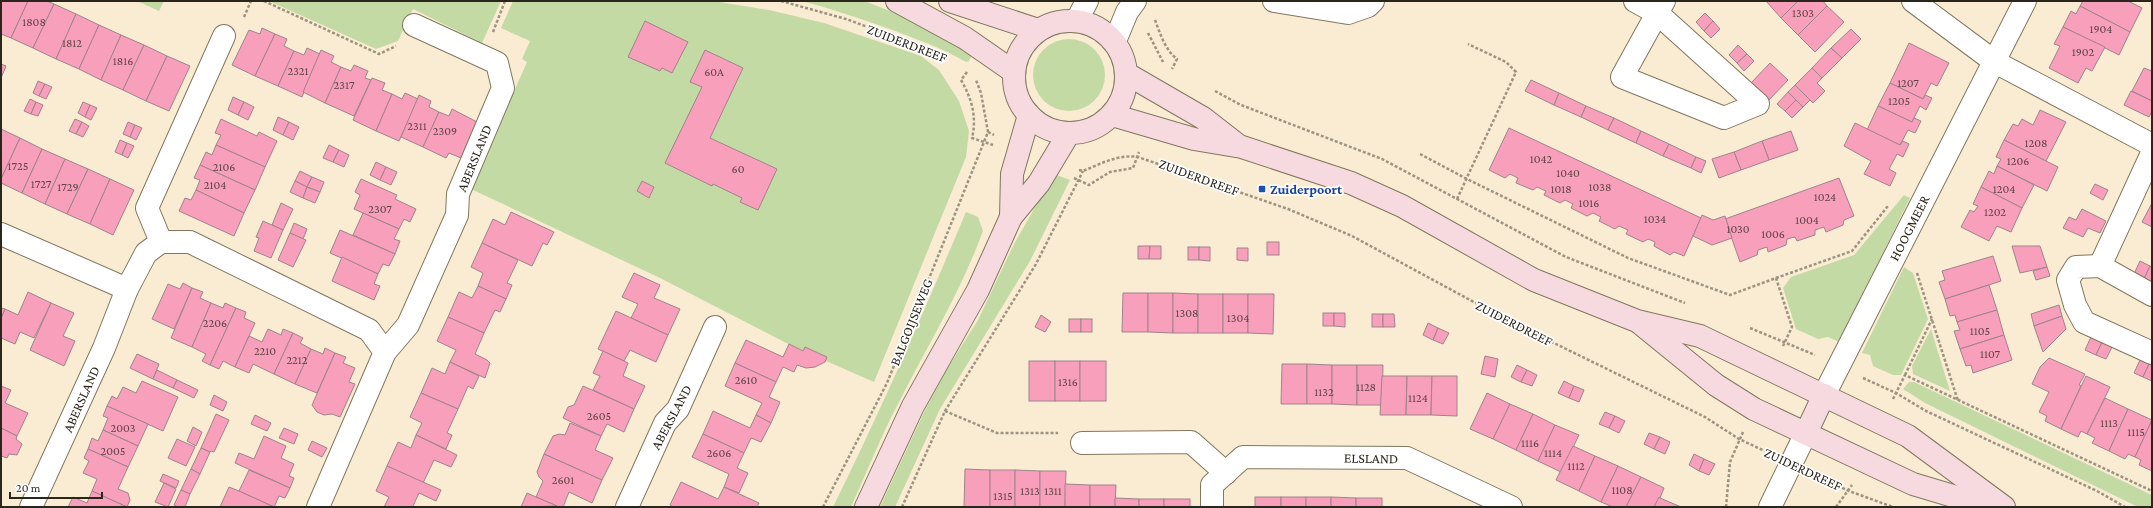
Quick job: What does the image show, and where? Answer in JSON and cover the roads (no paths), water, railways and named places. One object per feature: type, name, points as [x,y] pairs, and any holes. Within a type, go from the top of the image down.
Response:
[{"type":"street","name":"ZUIDERDREEF","points":[[897,1],[965,38],[1014,72]]},
{"type":"street","points":[[950,1],[1038,30]]},
{"type":"street","points":[[1077,20],[1087,1]]},
{"type":"street","points":[[1115,41],[1127,12],[1135,1]]},
{"type":"street","points":[[1274,1],[1348,13],[1368,6],[1373,1]]},
{"type":"street","points":[[1635,1],[1661,7],[1758,104],[1724,118],[1622,77],[1661,7]]},
{"type":"street","points":[[1914,1],[1995,62],[2152,145]]},
{"type":"street","name":"HOOGMEER","points":[[1824,396],[2025,1]]},
{"type":"street","points":[[1064,20],[1077,20],[1091,24],[1104,31],[1115,41],[1121,51],[1127,74],[1126,89],[1120,103],[1112,115],[1099,126],[1084,132],[1069,133],[1054,131],[1040,124],[1029,115],[1020,103],[1015,88],[1014,72],[1018,56],[1026,41],[1038,30],[1064,20]]},
{"type":"street","name":"ABERSLAND","points":[[318,507],[384,352],[408,325],[457,215],[458,194],[503,88],[496,63],[414,24]]},
{"type":"street","points":[[224,36],[147,208],[162,242],[190,242],[355,323],[369,330],[384,352]]},
{"type":"street","points":[[1127,74],[1203,118],[1242,148]]},
{"type":"street","points":[[1011,217],[1012,174],[1029,115]]},
{"type":"street","points":[[1112,115],[1194,139],[1242,148],[1358,186],[1402,206],[1534,280],[1637,321],[1700,336],[1908,436],[2004,507]]},
{"type":"street","points":[[866,507],[913,406],[978,290],[1011,217],[1039,183],[1069,133]]},
{"type":"street","points":[[2100,266],[2152,153]]},
{"type":"street","points":[[1,234],[127,289]]},
{"type":"street","name":"ABERSLAND","points":[[32,507],[104,348],[127,289],[146,253],[162,242]]},
{"type":"street","points":[[2152,295],[2100,266],[2076,267],[2068,280],[2075,305],[2084,322],[2152,353]]},
{"type":"street","points":[[1637,321],[1716,385],[1754,409],[1913,484],[1990,507]]},
{"type":"street","name":"ABERSLAND","points":[[627,507],[666,423],[678,409],[716,327]]},
{"type":"street","points":[[1770,507],[1824,396]]},
{"type":"street","points":[[1082,444],[1191,442],[1226,473]]},
{"type":"street","name":"ELSLAND","points":[[1212,507],[1212,485],[1243,457],[1407,458],[1511,507]]},
{"type":"place","name":"Zuiderpoort","points":[[1262,189]]}]
